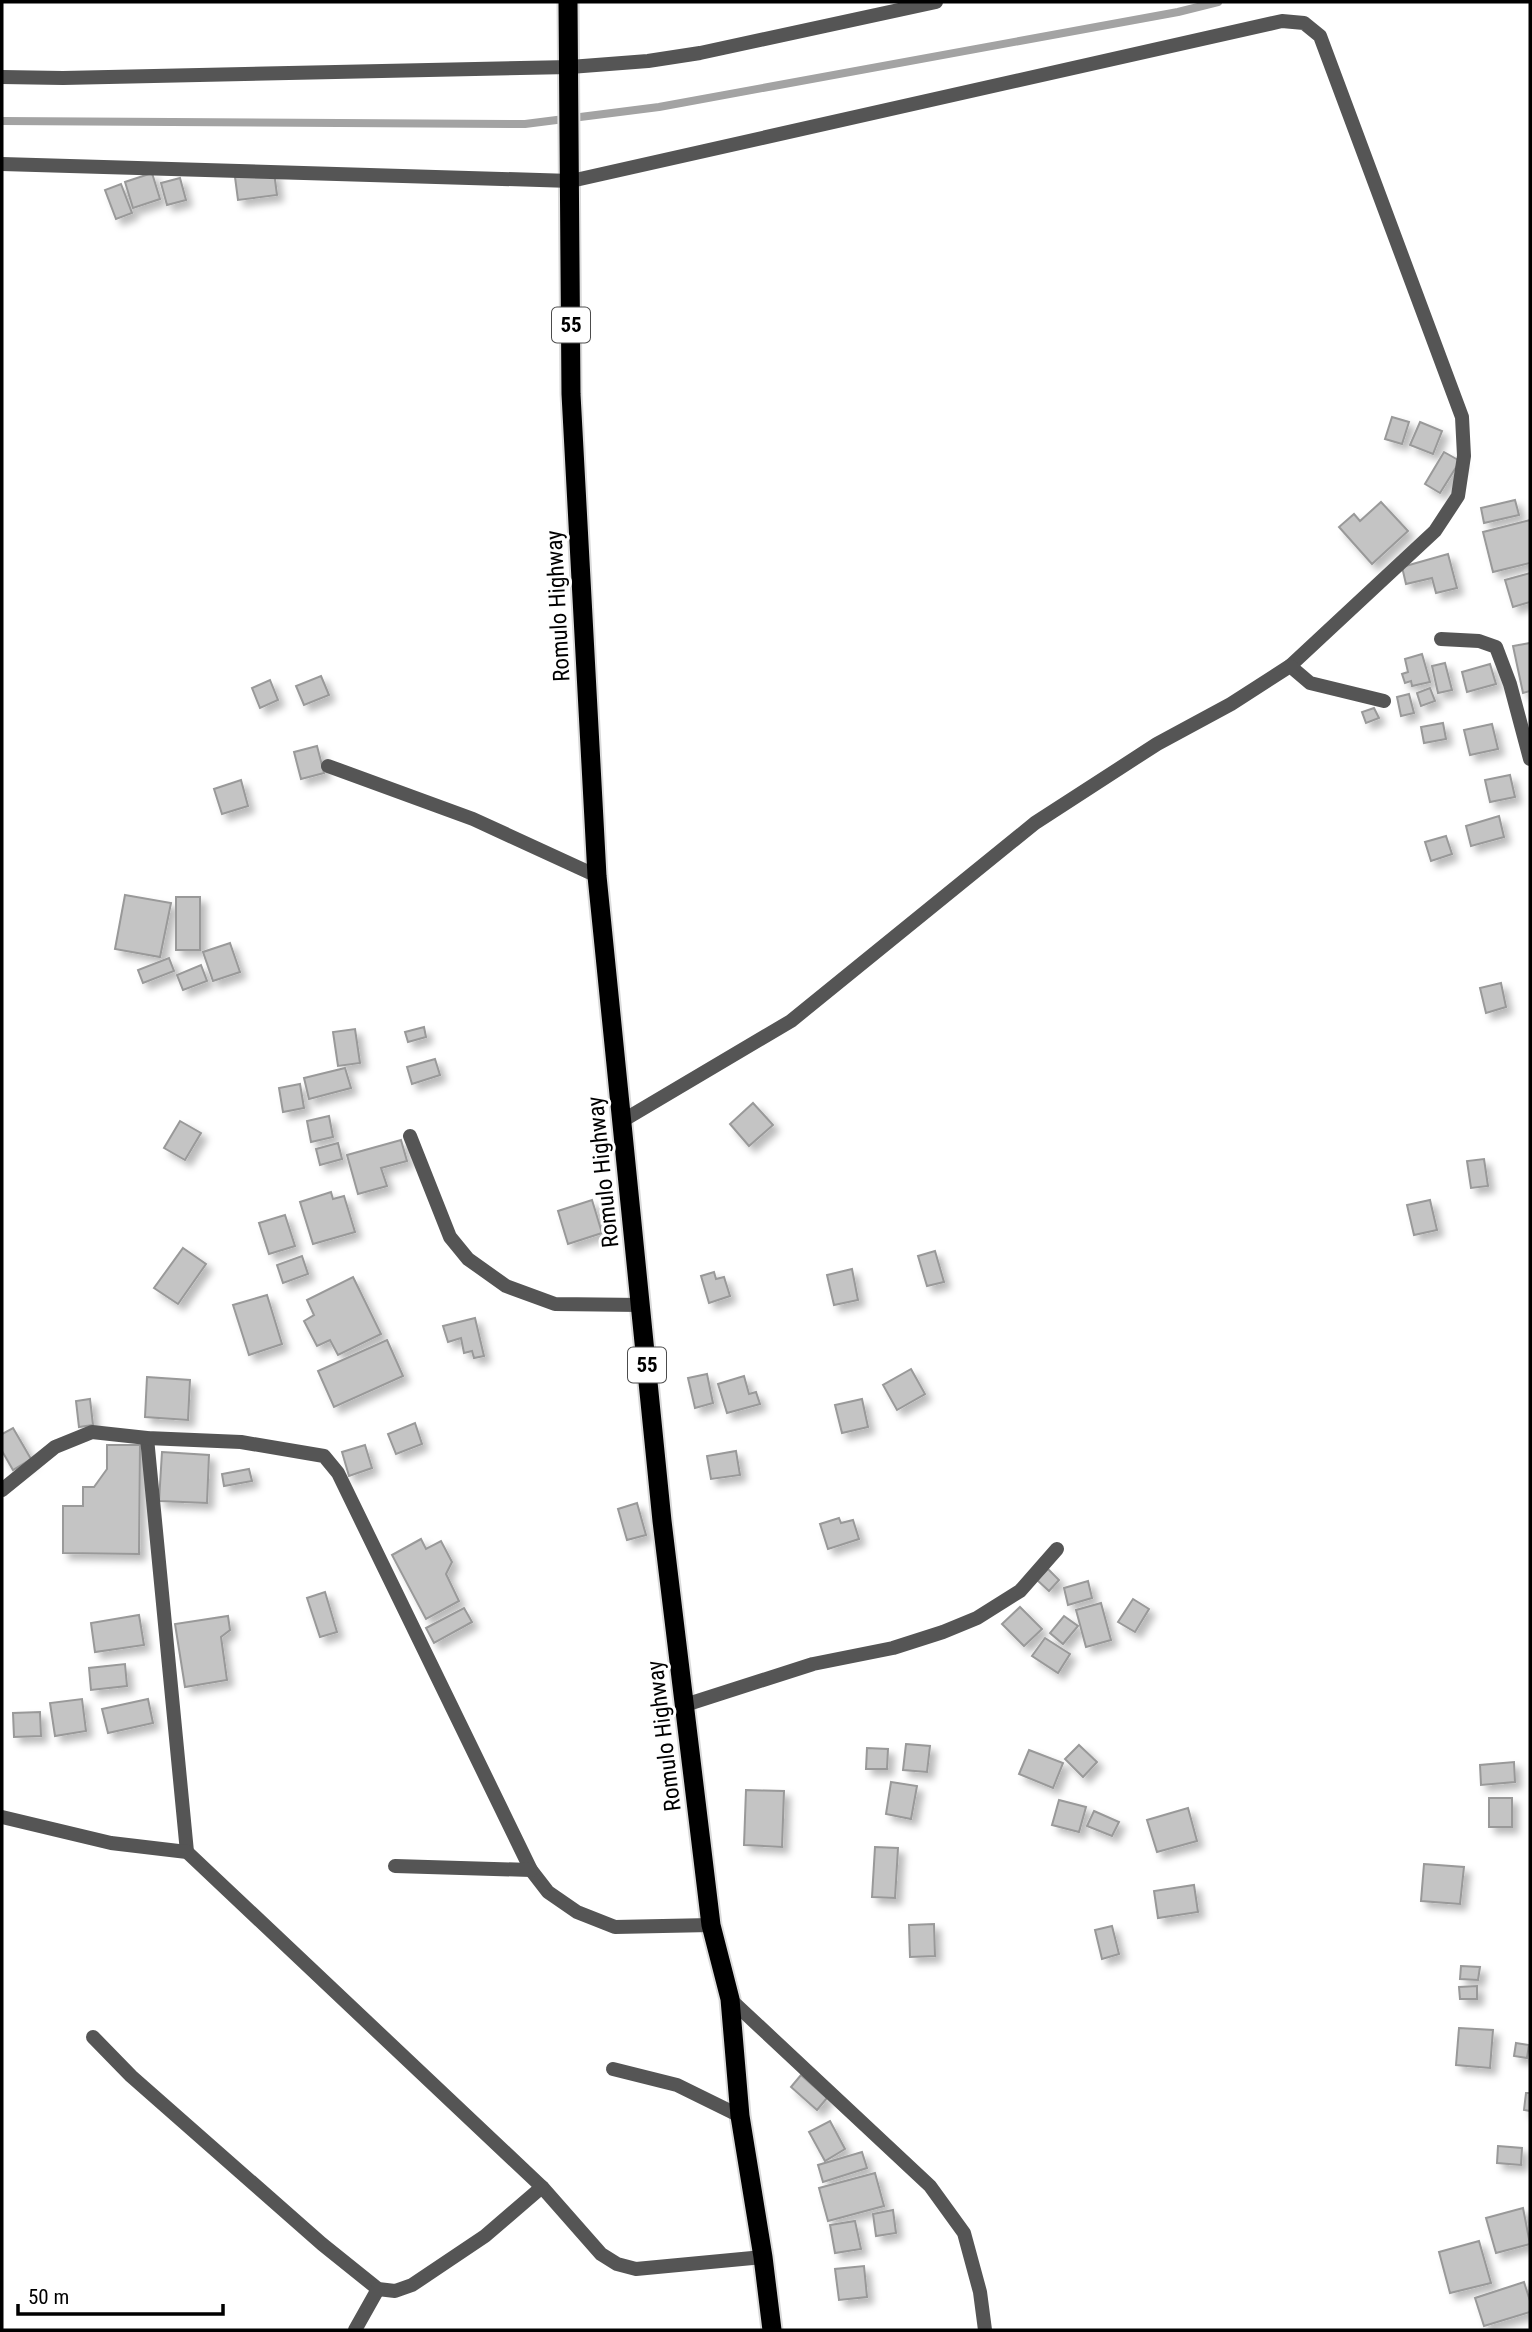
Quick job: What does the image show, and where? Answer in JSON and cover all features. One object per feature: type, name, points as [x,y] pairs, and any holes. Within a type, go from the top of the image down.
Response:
[{"type":"highway","name":"Romulo Highway","points":[[568,2],[571,394],[597,876],[662,1521],[711,1925],[730,1999],[740,2116],[772,2330]]},
{"type":"street","points":[[2,77],[569,73],[700,53],[936,2]]},
{"type":"street","points":[[2,164],[571,171],[1282,21],[1304,23],[1320,36],[1462,417],[1464,456],[1458,496],[1435,531],[1290,666],[1231,704],[1157,744],[1035,823],[791,1021],[622,1121]]},
{"type":"street","points":[[1441,639],[1479,641],[1496,647],[1510,684],[1530,759]]},
{"type":"street","points":[[1290,666],[1310,683],[1384,701]]},
{"type":"street","points":[[328,766],[473,819],[597,876]]},
{"type":"street","points":[[410,1136],[450,1237],[468,1259],[506,1286],[555,1304],[640,1305]]},
{"type":"street","points":[[2,1490],[55,1447],[92,1432],[241,1443],[324,1456],[338,1473],[531,1870],[548,1892],[577,1912],[615,1927],[711,1925]]},
{"type":"street","points":[[147,1438],[187,1852]]},
{"type":"street","points":[[685,1705],[813,1664],[893,1648],[977,1618],[1020,1591],[1057,1549]]},
{"type":"street","points":[[2,1816],[111,1843],[187,1852],[542,2187],[601,2254],[617,2264],[636,2269],[763,2258]]},
{"type":"street","points":[[396,1866],[531,1870]]},
{"type":"street","points":[[730,1999],[930,2186],[964,2234],[980,2292],[985,2330]]},
{"type":"street","points":[[93,2037],[141,2085],[322,2244],[378,2289],[395,2291],[412,2284],[485,2236],[542,2187]]},
{"type":"street","points":[[613,2069],[677,2085],[740,2116]]},
{"type":"street","points":[[355,2330],[378,2289]]},
{"type":"building","points":[[274,172],[277,195],[238,200],[235,177]]},
{"type":"building","points":[[152,173],[160,199],[133,208],[125,182]]},
{"type":"building","points":[[180,178],[186,200],[167,205],[161,183]]},
{"type":"building","points":[[121,184],[132,213],[116,219],[105,190]]},
{"type":"building","points":[[1392,417],[1409,422],[1402,444],[1385,439]]},
{"type":"building","points":[[1420,422],[1442,431],[1433,454],[1410,445]]},
{"type":"building","points":[[1444,452],[1460,461],[1440,493],[1425,484]]},
{"type":"building","points":[[1515,500],[1519,515],[1484,523],[1481,508]]},
{"type":"building","points":[[1381,502],[1408,531],[1372,564],[1339,527],[1354,514],[1360,521]]},
{"type":"building","points":[[1530,520],[1530,563],[1493,572],[1483,532]]},
{"type":"building","points":[[1448,554],[1457,588],[1436,593],[1432,578],[1406,584],[1402,567]]},
{"type":"building","points":[[1530,573],[1530,602],[1513,607],[1505,580]]},
{"type":"building","points":[[1530,643],[1530,691],[1523,693],[1513,646]]},
{"type":"building","points":[[1422,654],[1430,682],[1412,686],[1411,681],[1405,683],[1402,674],[1408,672],[1405,659]]},
{"type":"building","points":[[1445,663],[1452,690],[1438,693],[1432,666]]},
{"type":"building","points":[[1490,664],[1496,684],[1467,692],[1462,672]]},
{"type":"building","points":[[321,676],[329,695],[304,705],[296,686]]},
{"type":"building","points":[[270,680],[278,700],[260,708],[252,688]]},
{"type":"building","points":[[1430,688],[1435,701],[1421,706],[1417,693]]},
{"type":"building","points":[[1409,694],[1414,713],[1401,716],[1397,697]]},
{"type":"building","points":[[1374,708],[1379,718],[1366,723],[1362,712]]},
{"type":"building","points":[[1443,723],[1446,739],[1424,743],[1421,727]]},
{"type":"building","points":[[1492,724],[1498,749],[1470,755],[1464,730]]},
{"type":"building","points":[[317,746],[324,773],[301,779],[294,752]]},
{"type":"building","points":[[1510,775],[1515,797],[1490,802],[1485,780]]},
{"type":"building","points":[[241,780],[248,806],[222,814],[214,789]]},
{"type":"building","points":[[1499,816],[1504,837],[1471,846],[1466,826]]},
{"type":"building","points":[[1446,836],[1452,854],[1431,861],[1425,842]]},
{"type":"building","points":[[125,895],[171,903],[160,957],[115,949]]},
{"type":"building","points":[[176,897],[200,897],[200,950],[176,950]]},
{"type":"building","points":[[230,943],[240,972],[213,981],[203,952]]},
{"type":"building","points":[[169,958],[174,971],[143,983],[138,970]]},
{"type":"building","points":[[201,965],[207,981],[183,990],[177,975]]},
{"type":"building","points":[[1501,983],[1506,1007],[1486,1013],[1480,988]]},
{"type":"building","points":[[424,1027],[426,1037],[408,1042],[405,1032]]},
{"type":"building","points":[[355,1029],[360,1063],[338,1066],[333,1032]]},
{"type":"building","points":[[435,1059],[440,1075],[412,1084],[407,1067]]},
{"type":"building","points":[[345,1068],[351,1088],[309,1099],[304,1078]]},
{"type":"building","points":[[300,1084],[304,1108],[283,1112],[279,1088]]},
{"type":"building","points":[[753,1103],[773,1125],[749,1146],[730,1124]]},
{"type":"building","points":[[329,1116],[333,1137],[311,1142],[307,1121]]},
{"type":"building","points":[[180,1121],[201,1133],[185,1160],[164,1148]]},
{"type":"building","points":[[401,1140],[407,1161],[381,1168],[387,1186],[358,1194],[347,1155]]},
{"type":"building","points":[[338,1143],[342,1159],[320,1165],[316,1149]]},
{"type":"building","points":[[1484,1159],[1488,1186],[1471,1188],[1467,1161]]},
{"type":"building","points":[[331,1192],[333,1199],[344,1196],[355,1232],[313,1244],[300,1202]]},
{"type":"building","points":[[592,1200],[602,1233],[568,1244],[558,1211]]},
{"type":"building","points":[[1430,1200],[1437,1230],[1414,1235],[1407,1205]]},
{"type":"building","points":[[285,1215],[295,1246],[269,1254],[259,1223]]},
{"type":"building","points":[[183,1248],[206,1264],[178,1304],[154,1288]]},
{"type":"building","points":[[935,1251],[944,1282],[927,1286],[918,1256]]},
{"type":"building","points":[[302,1256],[308,1274],[283,1283],[277,1265]]},
{"type":"building","points":[[852,1269],[858,1300],[834,1305],[827,1275]]},
{"type":"building","points":[[714,1272],[716,1279],[724,1277],[730,1296],[709,1303],[701,1276]]},
{"type":"building","points":[[353,1277],[381,1334],[338,1355],[330,1340],[317,1346],[304,1321],[314,1315],[307,1300]]},
{"type":"building","points":[[267,1295],[282,1344],[249,1355],[233,1305]]},
{"type":"building","points":[[475,1318],[484,1356],[474,1358],[472,1351],[464,1353],[461,1338],[448,1342],[443,1326]]},
{"type":"building","points":[[387,1340],[403,1376],[334,1407],[318,1371]]},
{"type":"building","points":[[911,1369],[925,1394],[897,1410],[883,1385]]},
{"type":"building","points":[[707,1374],[713,1403],[695,1408],[688,1378]]},
{"type":"building","points":[[744,1376],[749,1394],[756,1392],[760,1404],[727,1413],[718,1384]]},
{"type":"building","points":[[147,1377],[190,1380],[188,1420],[145,1417]]},
{"type":"building","points":[[90,1399],[93,1425],[79,1427],[76,1401]]},
{"type":"building","points":[[862,1399],[868,1427],[842,1433],[835,1405]]},
{"type":"building","points":[[415,1423],[422,1444],[396,1454],[388,1434]]},
{"type":"building","points":[[13,1428],[31,1459],[13,1470],[2,1451],[2,1434]]},
{"type":"building","points":[[107,1445],[140,1445],[139,1554],[63,1553],[63,1506],[83,1506],[83,1487],[94,1487],[107,1469]]},
{"type":"building","points":[[365,1445],[372,1468],[349,1476],[342,1452]]},
{"type":"building","points":[[736,1451],[740,1475],[711,1479],[707,1456]]},
{"type":"building","points":[[162,1452],[209,1455],[207,1503],[159,1501]]},
{"type":"building","points":[[249,1469],[252,1481],[224,1486],[222,1474]]},
{"type":"building","points":[[637,1503],[646,1535],[627,1540],[618,1509]]},
{"type":"building","points":[[839,1518],[841,1523],[853,1520],[859,1539],[828,1549],[820,1524]]},
{"type":"building","points":[[421,1539],[426,1549],[441,1541],[452,1562],[446,1574],[459,1601],[426,1619],[392,1555]]},
{"type":"building","points":[[1048,1569],[1059,1580],[1049,1591],[1037,1580]]},
{"type":"building","points":[[1088,1581],[1092,1598],[1068,1605],[1064,1588]]},
{"type":"building","points":[[325,1592],[337,1632],[320,1637],[307,1598]]},
{"type":"building","points":[[1133,1599],[1149,1609],[1135,1632],[1118,1622]]},
{"type":"building","points":[[1101,1603],[1111,1640],[1086,1647],[1076,1610]]},
{"type":"building","points":[[1020,1607],[1042,1629],[1024,1646],[1002,1624]]},
{"type":"building","points":[[464,1608],[472,1622],[434,1643],[426,1628]]},
{"type":"building","points":[[139,1615],[144,1645],[95,1652],[91,1623]]},
{"type":"building","points":[[228,1616],[230,1630],[221,1637],[227,1680],[185,1687],[175,1624]]},
{"type":"building","points":[[1064,1616],[1078,1626],[1063,1644],[1050,1633]]},
{"type":"building","points":[[1045,1638],[1070,1654],[1058,1673],[1032,1656]]},
{"type":"building","points":[[125,1664],[127,1686],[91,1690],[89,1668]]},
{"type":"building","points":[[82,1699],[86,1731],[55,1736],[50,1703]]},
{"type":"building","points":[[148,1699],[153,1723],[108,1733],[102,1709]]},
{"type":"building","points":[[40,1712],[41,1736],[14,1737],[13,1713]]},
{"type":"building","points":[[906,1744],[930,1746],[927,1772],[903,1770]]},
{"type":"building","points":[[1079,1745],[1097,1762],[1083,1777],[1065,1759]]},
{"type":"building","points":[[867,1748],[888,1749],[887,1769],[866,1769]]},
{"type":"building","points":[[1029,1750],[1063,1763],[1053,1788],[1019,1774]]},
{"type":"building","points":[[1514,1762],[1515,1782],[1481,1785],[1480,1765]]},
{"type":"building","points":[[891,1782],[917,1786],[911,1819],[886,1814]]},
{"type":"building","points":[[746,1790],[784,1791],[782,1847],[744,1845]]},
{"type":"building","points":[[1489,1798],[1512,1798],[1512,1827],[1489,1827]]},
{"type":"building","points":[[1059,1800],[1086,1807],[1079,1832],[1052,1825]]},
{"type":"building","points":[[1188,1808],[1197,1841],[1157,1852],[1147,1820]]},
{"type":"building","points":[[1094,1811],[1119,1822],[1112,1836],[1087,1826]]},
{"type":"building","points":[[875,1847],[898,1848],[895,1898],[872,1897]]},
{"type":"building","points":[[1424,1864],[1464,1867],[1460,1904],[1421,1901]]},
{"type":"building","points":[[1194,1885],[1198,1912],[1158,1918],[1154,1891]]},
{"type":"building","points":[[934,1924],[935,1956],[910,1957],[909,1925]]},
{"type":"building","points":[[1112,1926],[1119,1954],[1102,1959],[1095,1930]]},
{"type":"building","points":[[1461,1966],[1480,1967],[1478,1980],[1460,1979]]},
{"type":"building","points":[[1477,1986],[1477,1999],[1460,1999],[1459,1987]]},
{"type":"building","points":[[1459,2028],[1493,2030],[1490,2068],[1456,2065]]},
{"type":"building","points":[[1516,2043],[1529,2045],[1527,2058],[1514,2056]]},
{"type":"building","points":[[801,2075],[827,2098],[817,2110],[791,2087]]},
{"type":"building","points":[[1526,2093],[1530,2093],[1530,2111],[1524,2110]]},
{"type":"building","points":[[830,2121],[845,2149],[825,2161],[809,2132]]},
{"type":"building","points":[[1498,2146],[1522,2148],[1521,2165],[1497,2163]]},
{"type":"building","points":[[862,2152],[867,2168],[823,2182],[818,2165]]},
{"type":"building","points":[[875,2173],[884,2206],[828,2221],[819,2188]]},
{"type":"building","points":[[1523,2208],[1530,2244],[1496,2253],[1486,2218]]},
{"type":"building","points":[[893,2210],[896,2233],[876,2236],[873,2214]]},
{"type":"building","points":[[855,2221],[861,2249],[835,2253],[830,2225]]},
{"type":"building","points":[[1479,2241],[1491,2283],[1450,2293],[1439,2252]]},
{"type":"building","points":[[864,2266],[867,2297],[839,2300],[835,2269]]},
{"type":"building","points":[[1524,2282],[1530,2301],[1530,2312],[1484,2326],[1475,2298]]},
{"type":"waterway","points":[[2,121],[525,124],[659,107],[1178,12],[1218,2]]}]
